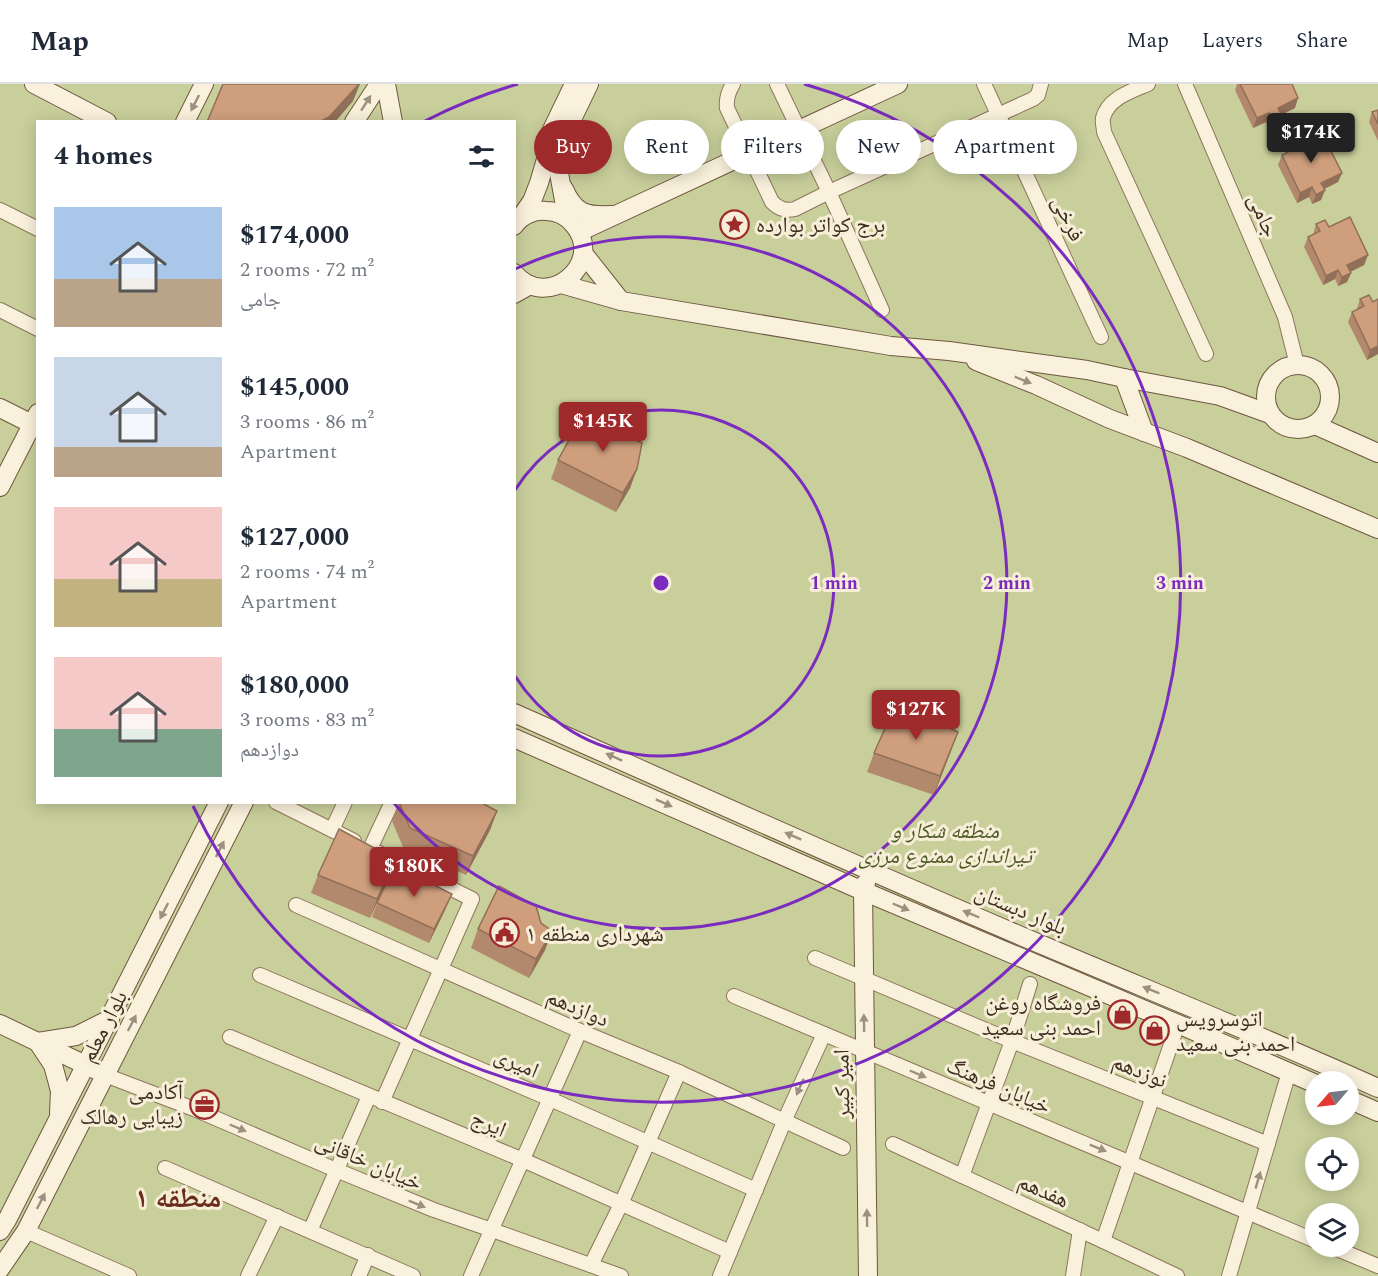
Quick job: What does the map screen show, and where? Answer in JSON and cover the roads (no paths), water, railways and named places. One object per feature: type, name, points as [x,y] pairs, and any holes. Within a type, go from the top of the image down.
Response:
[{"type":"street","points":[[34,84],[103,120]]},
{"type":"street","points":[[186,120],[204,84]]},
{"type":"street","points":[[355,120],[378,84]]},
{"type":"street","points":[[386,84],[393,120]]},
{"type":"street","points":[[517,220],[532,201],[547,156],[550,134],[574,84]]},
{"type":"street","points":[[589,84],[562,140],[557,162],[559,178],[567,217],[579,232],[583,254],[621,301]]},
{"type":"street","points":[[733,84],[726,100],[733,120]]},
{"type":"street","points":[[777,84],[795,120]]},
{"type":"street","points":[[820,120],[898,84]]},
{"type":"street","name":"فرخی","points":[[984,84],[1101,337]]},
{"type":"street","points":[[758,174],[772,202],[782,209],[795,209],[1033,99],[1038,95],[1041,84]]},
{"type":"street","points":[[1148,84],[1119,97],[1111,104],[1103,118],[1104,132],[1206,354]]},
{"type":"street","name":"جامی","points":[[1185,84],[1285,317],[1297,365]]},
{"type":"street","points":[[579,232],[721,166]]},
{"type":"street","points":[[821,174],[882,310]]},
{"type":"street","points":[[559,178],[571,202],[581,212],[593,216],[616,215]]},
{"type":"street","points":[[0,210],[36,228]]},
{"type":"street","points":[[517,220],[537,211],[548,211],[567,217]]},
{"type":"street","points":[[516,275],[523,290],[561,284],[572,276],[583,254]]},
{"type":"street","points":[[561,284],[621,301],[891,346],[949,351],[1087,370],[1220,396],[1270,414],[1282,426],[1298,430],[1314,425],[1326,413],[1330,397],[1326,381],[1313,369],[1297,365],[1281,369],[1269,381],[1265,398],[1270,414]]},
{"type":"street","points":[[0,310],[36,329]]},
{"type":"street","points":[[949,351],[1036,385],[1110,419],[1187,448],[1378,529]]},
{"type":"street","points":[[1124,378],[1144,432]]},
{"type":"street","points":[[0,408],[35,418],[0,487]]},
{"type":"street","points":[[1314,425],[1378,453]]},
{"type":"street","name":"بلوار دبستان","points":[[516,714],[871,871],[1294,1050],[1378,1088]]},
{"type":"street","name":"بلوار دبستان","points":[[516,739],[863,891],[1305,1079]]},
{"type":"street","name":"بلوار معلم","points":[[0,1231],[218,804]]},
{"type":"street","name":"بلوار معلم","points":[[0,1269],[26,1231],[243,804]]},
{"type":"street","points":[[280,804],[472,899],[410,1039],[336,1170],[310,1231]]},
{"type":"street","points":[[332,830],[344,804]]},
{"type":"street","points":[[369,849],[391,804]]},
{"type":"street","points":[[863,891],[871,871]]},
{"type":"street","name":"امیر کبیر","points":[[863,891],[868,1276]]},
{"type":"street","name":"دوازدهم","points":[[296,905],[580,1031],[679,1072],[843,1148]]},
{"type":"street","name":"نوزدهم","points":[[815,958],[1012,1041],[1268,1144]]},
{"type":"street","name":"امیری","points":[[260,975],[756,1190]]},
{"type":"street","points":[[962,1176],[1012,1041],[1030,984]]},
{"type":"street","name":"خیابان فرهنگ","points":[[734,996],[1305,1236]]},
{"type":"street","points":[[38,1042],[76,1036],[110,1018]]},
{"type":"street","points":[[0,1024],[105,1075]]},
{"type":"street","points":[[1103,1240],[1178,1024]]},
{"type":"street","points":[[471,1276],[580,1031]]},
{"type":"street","points":[[720,1276],[824,1034]]},
{"type":"street","name":"ایرج","points":[[230,1037],[523,1160],[730,1252]]},
{"type":"street","points":[[38,1042],[53,1065],[58,1083],[59,1118]]},
{"type":"street","points":[[591,1265],[621,1204],[679,1072]]},
{"type":"street","points":[[1229,1276],[1289,1072]]},
{"type":"street","name":"خیابان خاقانی","points":[[105,1075],[194,1109],[434,1210],[621,1276]]},
{"type":"street","points":[[1359,1104],[1378,1112]]},
{"type":"street","name":"هفدهم","points":[[893,1144],[1177,1276]]},
{"type":"street","points":[[165,1168],[413,1276]]},
{"type":"street","points":[[249,1276],[277,1216]]},
{"type":"street","points":[[1073,1276],[1080,1230]]},
{"type":"street","points":[[26,1231],[129,1276]]},
{"type":"street","points":[[359,1276],[368,1256]]},
{"type":"street","points":[[1356,1257],[1378,1266]]},
{"type":"place","name":"برج کواتر بوارده","points":[[735,224]]},
{"type":"place","name":"شهرداری منطقه ۱","points":[[505,933]]},
{"type":"place","name":"فروشگاه روغن احمد بنی سعید","points":[[1122,1015]]},
{"type":"place","name":"اتوسرویس احمد بنی سعید","points":[[1155,1031]]},
{"type":"place","name":"آکادمی زیبایی رهالک","points":[[204,1104]]},
{"type":"district","name":"منطقه ۱","points":[[178,1197]]},
{"type":"park label","name":"منطقه شکار و تیراندازی ممنوع مرزی","points":[[945,842]]}]
